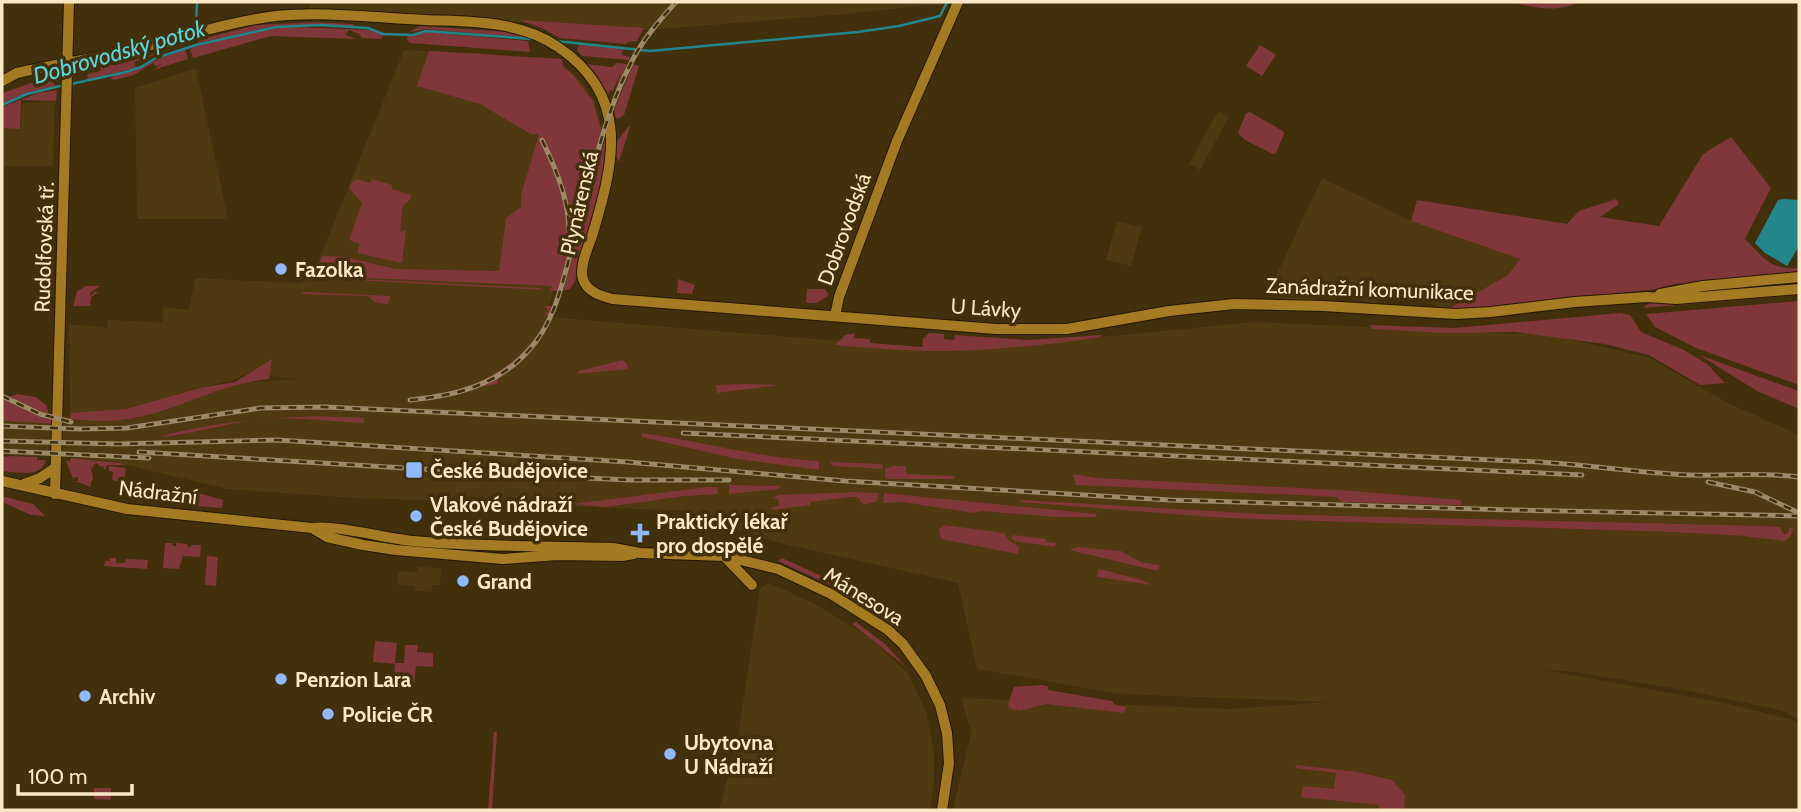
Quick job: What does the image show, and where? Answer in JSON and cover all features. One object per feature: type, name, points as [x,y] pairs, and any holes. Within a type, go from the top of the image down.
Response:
[{"type":"main road","name":"Rudolfovská tř.","points":[[55,494],[69,2]]},
{"type":"main road","name":"Dobrovodská","points":[[587,287],[612,299],[835,316],[839,297],[897,141],[958,2]]},
{"type":"main road","name":"Plynárenská","points":[[69,63],[123,52],[202,30],[278,16],[331,14],[508,26],[542,37],[568,54],[596,85],[612,127],[611,165],[584,259],[582,277],[587,287]]},
{"type":"main road","points":[[2,81],[17,73],[69,63]]},
{"type":"main road","name":"Zanádražní komunikace","points":[[1133,316],[1234,304],[1456,314],[1647,297],[1703,286],[1799,278]]},
{"type":"main road","name":"Zanádražní komunikace","points":[[1647,297],[1676,299],[1799,289]]},
{"type":"main road","name":"U Lávky","points":[[835,316],[1031,330],[1094,326],[1133,316]]},
{"type":"main road","points":[[22,485],[55,468]]},
{"type":"main road","name":"Nádražní","points":[[2,481],[127,509],[324,527],[391,539],[613,548],[640,553],[724,556],[754,563]]},
{"type":"main road","points":[[724,556],[752,585]]},
{"type":"main road","name":"Mánesova","points":[[754,563],[792,575],[831,594],[888,630],[903,644],[926,676],[940,705],[947,733],[949,763],[942,810]]},
{"type":"shaded area","points":[[310,2],[943,2],[942,6],[928,5],[649,30],[309,9]]},
{"type":"shaded area","points":[[1511,2],[1579,2],[1562,7],[1537,8]]},
{"type":"shaded area","points":[[519,20],[644,28],[637,41],[626,44],[560,38]]},
{"type":"shaded area","points":[[314,22],[353,26],[275,26],[198,43],[198,40],[256,25]]},
{"type":"shaded area","points":[[420,26],[511,32],[527,38],[426,29],[410,32]]},
{"type":"shaded area","points":[[291,27],[370,30],[383,34],[382,39],[362,38],[349,30],[345,35],[357,39],[271,36],[193,58],[190,49],[239,34]]},
{"type":"shaded area","points":[[427,32],[528,41],[530,52],[410,43],[407,40],[408,36]]},
{"type":"shaded area","points":[[184,45],[134,62],[136,68],[88,79],[87,74],[101,71],[100,67],[124,63]]},
{"type":"shaded area","points":[[579,45],[623,49],[622,55],[630,57],[629,60],[582,56],[577,50]]},
{"type":"shaded area","points":[[1260,45],[1276,55],[1262,76],[1246,66]]},
{"type":"shaded area","points":[[185,49],[188,59],[153,70],[162,64],[156,66],[153,63],[134,75],[114,80],[110,78]]},
{"type":"shaded area","points":[[404,50],[479,53],[498,55],[508,61],[563,65],[583,83],[594,100],[603,132],[548,317],[925,348],[987,348],[1254,322],[1549,335],[1648,357],[1728,403],[1799,435],[1799,720],[1783,711],[1685,690],[1567,671],[1544,670],[1730,704],[1793,720],[1799,724],[1799,810],[953,810],[971,732],[961,698],[1230,709],[1328,702],[1119,694],[977,669],[958,583],[775,542],[688,511],[339,497],[227,489],[119,463],[74,457],[2,455],[2,419],[23,412],[2,399],[2,393],[44,412],[75,419],[102,420],[240,383],[297,379],[269,376],[271,361],[235,380],[126,410],[70,413],[69,324],[107,328],[108,320],[162,322],[163,307],[189,310],[195,278],[300,283],[312,277]]},
{"type":"shaded area","points":[[429,51],[562,59],[563,67],[573,75],[593,101],[602,133],[560,291],[549,291],[552,286],[321,276],[316,270],[322,256],[346,257],[395,269],[499,271],[506,218],[521,207],[521,195],[539,134],[531,134],[480,104],[417,86]]},
{"type":"shaded area","points":[[617,63],[627,64],[615,91],[622,69],[613,91],[610,90],[608,95],[587,64],[612,67]]},
{"type":"shaded area","points":[[633,64],[639,66],[624,115],[618,119],[614,110]]},
{"type":"shaded area","points":[[196,68],[228,219],[137,219],[135,88]]},
{"type":"shaded area","points":[[46,78],[52,79],[55,86],[29,92],[2,104],[2,93]]},
{"type":"shaded area","points":[[57,90],[56,101],[21,100],[20,129],[2,128],[2,107],[38,93]]},
{"type":"shaded area","points":[[55,102],[53,166],[3,166],[2,179],[2,126],[21,126],[22,103]]},
{"type":"shaded area","points":[[1218,111],[1229,117],[1200,170],[1189,164]]},
{"type":"shaded area","points":[[1250,112],[1283,131],[1276,153],[1245,140],[1238,133],[1246,113]]},
{"type":"shaded area","points":[[630,127],[619,162],[615,146]]},
{"type":"shaded area","points":[[607,132],[604,175],[575,281],[570,289],[563,291]]},
{"type":"shaded area","points":[[1731,137],[1771,188],[1745,239],[1774,265],[1799,268],[1799,273],[1674,284],[1657,289],[1495,307],[1448,309],[1508,275],[1520,259],[1411,221],[1417,200],[1567,224],[1579,211],[1616,199],[1619,204],[1600,217],[1659,226],[1703,154]]},
{"type":"shaded area","points":[[1322,178],[1411,221],[1520,259],[1509,275],[1446,309],[1384,290],[1376,304],[1330,293],[1314,301],[1266,297]]},
{"type":"shaded area","points":[[357,179],[370,183],[372,179],[411,195],[410,200],[403,205],[400,232],[406,230],[402,263],[357,253],[360,244],[349,240],[362,203],[349,188]]},
{"type":"shaded area","points":[[1117,221],[1142,227],[1131,266],[1106,260]]},
{"type":"shaded area","points":[[334,279],[539,288],[544,290]]},
{"type":"shaded area","points":[[678,279],[695,285],[692,294],[677,293]]},
{"type":"shaded area","points":[[86,286],[100,286],[90,293],[90,296],[99,292],[91,297],[90,306],[73,306],[77,291]]},
{"type":"shaded area","points":[[807,289],[825,289],[829,295],[817,303],[806,303]]},
{"type":"shaded area","points":[[1799,293],[1643,308],[1655,303],[1694,303]]},
{"type":"shaded area","points":[[302,294],[390,296],[388,304],[377,303],[367,296]]},
{"type":"shaded area","points":[[1799,301],[1799,385],[1696,348],[1655,327],[1646,314]]},
{"type":"shaded area","points":[[545,306],[554,306],[556,311],[545,331],[525,356],[499,378],[497,384],[455,391],[497,372],[521,354],[548,317],[545,314],[548,311]]},
{"type":"shaded area","points":[[1620,313],[1630,315],[1641,332],[1684,350],[1707,364],[1725,383],[1700,385],[1649,355],[1605,344],[1515,332],[1442,333],[1373,329],[1369,325],[1454,328]]},
{"type":"shaded area","points":[[855,333],[854,338],[870,339],[870,343],[922,347],[923,339],[929,333],[944,334],[944,339],[954,340],[955,335],[1028,340],[1102,335],[1039,345],[959,351],[835,345],[845,335]]},
{"type":"shaded area","points":[[1699,355],[1799,391],[1799,409],[1757,391]]},
{"type":"shaded area","points":[[272,359],[269,379],[233,386],[129,419],[70,419],[71,413],[126,409],[200,388],[235,382]]},
{"type":"shaded area","points":[[622,360],[627,363],[628,369],[577,374],[579,371]]},
{"type":"shaded area","points":[[716,385],[779,385],[717,393]]},
{"type":"shaded area","points":[[17,394],[36,397],[47,406],[48,413],[10,397]]},
{"type":"shaded area","points":[[2,399],[41,417],[61,422],[2,421]]},
{"type":"shaded area","points":[[315,416],[364,418],[364,423],[310,419],[271,419]]},
{"type":"shaded area","points":[[252,421],[164,437],[162,436],[200,427]]},
{"type":"shaded area","points":[[642,433],[819,461],[819,470],[737,459],[642,437]]},
{"type":"shaded area","points":[[2,457],[46,460],[39,470],[34,472],[2,471]]},
{"type":"shaded area","points":[[71,458],[127,465],[107,465],[105,471],[104,467],[97,463],[93,465],[93,470],[90,464],[93,478],[90,486],[93,488],[75,481],[78,481],[78,477],[74,477],[74,481],[66,461]]},
{"type":"shaded area","points":[[830,462],[882,464],[883,469],[833,466]]},
{"type":"shaded area","points":[[109,466],[126,468],[124,483],[112,480],[113,472],[109,471]]},
{"type":"shaded area","points":[[906,466],[908,474],[954,476],[954,479],[887,479],[885,469]]},
{"type":"shaded area","points":[[1073,474],[1097,478],[1339,490],[1461,500],[1461,505],[1342,502],[1336,497],[1076,485]]},
{"type":"shaded area","points":[[729,485],[780,486],[778,489],[729,494]]},
{"type":"shaded area","points":[[717,487],[718,494],[606,507],[572,504]]},
{"type":"shaded area","points":[[193,489],[196,489],[195,492],[223,500],[222,508],[197,506],[190,501],[189,492],[192,493]]},
{"type":"shaded area","points":[[879,493],[876,502],[863,505],[858,497],[851,497],[772,510],[779,505],[778,499],[771,498],[779,495]]},
{"type":"shaded area","points":[[884,493],[1097,514],[1096,517],[1058,517],[980,511],[974,513],[902,502],[883,503]]},
{"type":"shaded area","points":[[2,496],[33,504],[45,516],[31,515],[2,502]]},
{"type":"shaded area","points":[[1022,500],[1262,514],[1764,526],[1780,527],[1784,535],[1789,528],[1794,527],[1785,541],[1673,532],[1225,518],[1019,502]]},
{"type":"shaded area","points":[[944,525],[1004,533],[1008,540],[1019,547],[1018,554],[941,539],[939,529]]},
{"type":"shaded area","points":[[1014,535],[1056,543],[1055,547],[1014,541],[1011,537]]},
{"type":"shaded area","points":[[165,543],[172,543],[173,546],[176,546],[176,543],[187,544],[188,547],[201,545],[200,557],[183,556],[179,569],[163,568]]},
{"type":"shaded area","points":[[1078,547],[1121,551],[1141,562],[1160,565],[1158,571],[1069,550]]},
{"type":"shaded area","points":[[207,556],[218,557],[216,586],[205,585]]},
{"type":"shaded area","points":[[110,558],[116,558],[116,563],[125,563],[126,559],[148,560],[147,569],[104,566],[105,561],[110,561]]},
{"type":"shaded area","points":[[782,558],[848,588],[861,599],[778,561]]},
{"type":"shaded area","points":[[418,567],[441,568],[440,585],[433,585],[431,592],[415,591],[415,586],[397,585],[398,571],[416,572]]},
{"type":"shaded area","points":[[1099,569],[1142,580],[1153,585],[1097,577]]},
{"type":"shaded area","points":[[769,583],[813,603],[848,624],[872,640],[908,673],[926,711],[934,752],[934,786],[930,810],[719,810],[738,737],[760,589]]},
{"type":"shaded area","points":[[856,622],[885,644],[906,667],[852,624]]},
{"type":"shaded area","points":[[375,641],[397,643],[395,663],[404,663],[405,645],[418,645],[417,652],[433,653],[433,667],[416,666],[414,685],[393,685],[395,664],[373,662]]},
{"type":"shaded area","points":[[1048,686],[1048,690],[1112,701],[1115,705],[1126,707],[1124,713],[1046,704],[1019,711],[1009,708],[1014,687]]},
{"type":"shaded area","points":[[494,732],[497,732],[492,810],[488,810]]},
{"type":"shaded area","points":[[1296,765],[1358,772],[1392,780],[1405,795],[1404,810],[1378,810],[1379,805],[1301,797],[1303,786],[1334,789],[1336,773],[1295,768]]},
{"type":"shaded area","points":[[94,788],[111,788],[111,800],[94,799]]},
{"type":"water","points":[[1778,200],[1799,200],[1799,246],[1787,266],[1765,253],[1755,243]]},
{"type":"waterway","points":[[196,30],[197,2]]},
{"type":"waterway","name":"Dobrovodský potok","points":[[556,41],[650,51],[858,32],[940,16],[947,2]]},
{"type":"waterway","name":"Dobrovodský potok","points":[[71,84],[126,72],[156,58],[196,45],[276,27],[320,25],[368,28],[383,34],[413,35],[426,31],[532,39]]},
{"type":"waterway","name":"Dobrovodský potok","points":[[2,105],[27,94],[64,85]]},
{"type":"railway","points":[[410,400],[459,392],[490,380],[517,362],[538,339],[561,288],[612,106],[641,45],[676,2]]},
{"type":"railway","points":[[542,140],[562,190],[568,215],[569,242]]},
{"type":"railway","points":[[2,396],[40,414],[71,422]]},
{"type":"railway","points":[[2,426],[127,428],[261,408],[324,407],[1539,462],[1691,475],[1758,474],[1799,477]]},
{"type":"railway","points":[[683,433],[1582,475]]},
{"type":"railway","points":[[2,441],[118,444],[277,440],[628,462],[845,481],[1170,500],[1799,516]]},
{"type":"railway","points":[[2,451],[149,458]]},
{"type":"railway","points":[[139,452],[539,476],[729,480]]},
{"type":"railway","points":[[1708,482],[1755,492],[1799,513]]},
{"type":"place","name":"Fazolka","points":[[281,269]]},
{"type":"place","name":"České Budějovice","points":[[414,470]]},
{"type":"place","name":"Vlakové nádraží České Budějovice","points":[[416,516]]},
{"type":"place","name":"Praktický lékař pro dospělé","points":[[640,533]]},
{"type":"place","name":"Grand","points":[[463,581]]},
{"type":"place","name":"Penzion Lara","points":[[281,679]]},
{"type":"place","name":"Archiv","points":[[85,696]]},
{"type":"place","name":"Policie ČR","points":[[328,714]]},
{"type":"place","name":"Ubytovna U Nádraží","points":[[670,754]]}]
